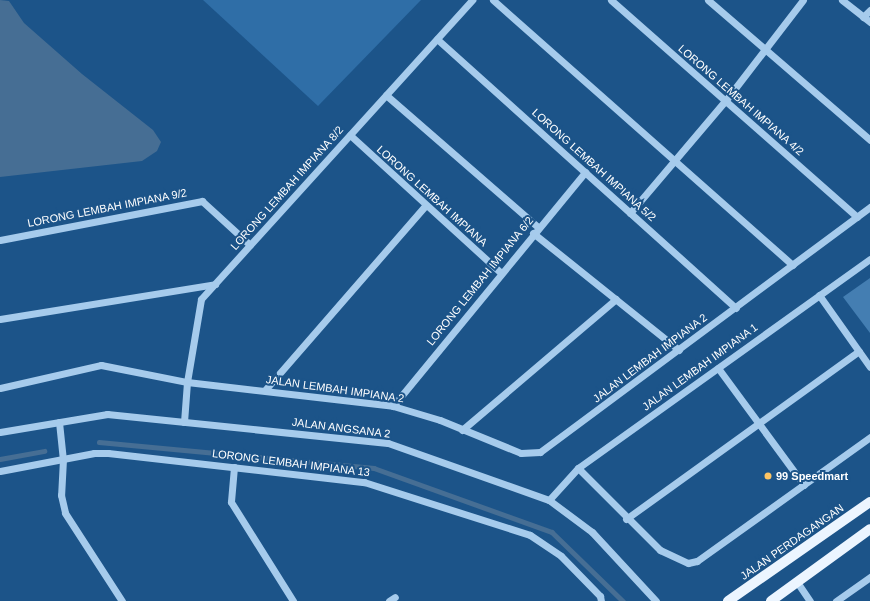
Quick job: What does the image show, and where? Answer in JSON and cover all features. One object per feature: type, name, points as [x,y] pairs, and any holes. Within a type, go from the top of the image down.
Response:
[{"type":"main road","name":"JALAN PERDAGANGAN","points":[[728,601],[870,502]]},
{"type":"main road","points":[[771,601],[870,529]]},
{"type":"street","name":"LORONG LEMBAH IMPIANA 8/2","points":[[184,422],[187,382],[201,299],[472,0]]},
{"type":"street","points":[[493,0],[793,265]]},
{"type":"street","name":"LORONG LEMBAH IMPIANA 4/2","points":[[611,0],[857,217]]},
{"type":"street","points":[[708,0],[764,51],[870,140]]},
{"type":"street","points":[[630,213],[726,100],[803,0]]},
{"type":"street","points":[[842,0],[870,22]]},
{"type":"street","points":[[863,17],[870,10]]},
{"type":"street","name":"LORONG LEMBAH IMPIANA 5/2","points":[[437,39],[736,308]]},
{"type":"street","points":[[386,95],[536,230],[616,299],[679,350]]},
{"type":"street","name":"LORONG LEMBAH IMPIANA","points":[[350,135],[500,272]]},
{"type":"street","name":"LORONG LEMBAH IMPIANA 6/2","points":[[393,406],[500,272],[585,172]]},
{"type":"street","name":"LORONG LEMBAH IMPIANA 9/2","points":[[0,240],[202,201],[250,245]]},
{"type":"street","points":[[265,390],[426,205]]},
{"type":"street","name":"JALAN LEMBAH IMPIANA 2","points":[[0,388],[101,365],[187,382],[393,406],[440,420],[521,453],[540,452],[736,308],[870,207]]},
{"type":"street","name":"JALAN LEMBAH IMPIANA 1","points":[[549,500],[578,468],[870,259]]},
{"type":"street","points":[[0,319],[215,284]]},
{"type":"street","points":[[819,295],[870,367]]},
{"type":"street","points":[[462,430],[616,299]]},
{"type":"street","points":[[626,519],[859,351]]},
{"type":"street","points":[[718,368],[760,423],[804,485]]},
{"type":"street","name":"JALAN ANGSANA 2","points":[[0,432],[107,414],[388,443],[549,500],[592,532],[656,601]]},
{"type":"street","points":[[58,422],[63,459],[61,495],[65,512],[122,601]]},
{"type":"street","points":[[578,468],[626,519],[660,550],[688,562],[697,561],[870,437]]},
{"type":"street","name":"LORONG LEMBAH IMPIANA 13","points":[[0,471],[63,459],[108,453],[364,482],[530,535],[562,556],[600,596],[601,601]]},
{"type":"street","points":[[234,467],[231,502],[292,601]]},
{"type":"street","points":[[836,601],[870,578]]},
{"type":"street","points":[[797,582],[810,601]]},
{"type":"street","points":[[389,601],[396,597]]},
{"type":"shaded area","points":[[0,0],[9,1],[24,23],[82,74],[153,130],[161,142],[157,151],[142,161],[0,177]]},
{"type":"shaded area","points":[[203,0],[421,0],[318,106]]},
{"type":"building","points":[[870,278],[870,333],[843,297]]},
{"type":"waterway","points":[[99,442],[374,468],[552,532],[623,601]]},
{"type":"waterway","points":[[0,459],[44,451]]},
{"type":"place","name":"99 Speedmart","points":[[768,476]]}]
